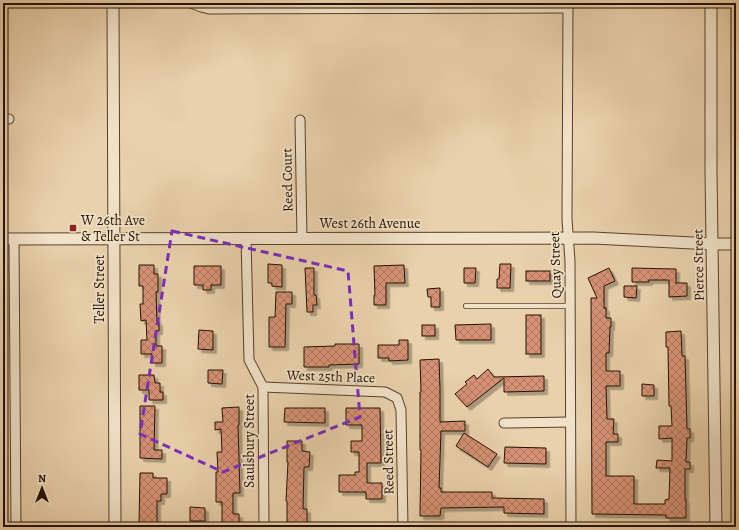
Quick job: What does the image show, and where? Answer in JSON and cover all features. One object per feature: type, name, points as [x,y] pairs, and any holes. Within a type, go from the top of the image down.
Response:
[{"type":"street","name":"Teller Street","points":[[114,3],[115,527]]},
{"type":"street","points":[[191,3],[201,8],[209,9],[414,6],[568,6]]},
{"type":"street","name":"Pierce Street","points":[[711,3],[711,172],[716,527]]},
{"type":"street","name":"Quay Street","points":[[568,6],[567,219],[570,260],[571,527]]},
{"type":"street","name":"Reed Court","points":[[300,120],[302,239]]},
{"type":"street","name":"Saulsbury Street","points":[[246,238],[249,360],[263,387],[264,527]]},
{"type":"street","name":"West 26th Avenue","points":[[9,239],[614,238],[736,244]]},
{"type":"street","points":[[9,239],[16,527]]},
{"type":"street","name":"West 25th Place","points":[[263,387],[385,392],[397,398]]},
{"type":"street","name":"Reed Street","points":[[397,398],[401,410],[403,527]]},
{"type":"street","points":[[504,423],[570,422]]},
{"type":"lane","points":[[466,306],[570,306]]},
{"type":"highlighted area","points":[[172,231],[348,271],[360,417],[223,472],[140,434]]},
{"type":"building","points":[[268,264],[282,265],[282,287],[272,286],[272,283],[268,283]]},
{"type":"building","points":[[500,264],[511,264],[510,288],[497,288]]},
{"type":"building","points":[[139,265],[154,265],[154,274],[158,274],[158,292],[156,292],[157,322],[159,322],[159,331],[156,331],[156,346],[162,346],[162,363],[152,363],[152,354],[141,354],[141,340],[147,340],[146,320],[141,321],[140,304],[143,304],[143,286],[139,286]]},
{"type":"building","points":[[404,265],[405,283],[386,283],[386,305],[374,305],[374,266]]},
{"type":"building","points":[[194,266],[221,266],[221,285],[211,285],[211,290],[203,290],[203,285],[194,285]]},
{"type":"building","points":[[305,268],[314,268],[314,295],[316,295],[317,305],[313,305],[313,312],[307,312]]},
{"type":"building","points":[[464,268],[476,268],[475,283],[464,283]]},
{"type":"building","points":[[609,268],[615,281],[604,286],[604,308],[606,308],[606,318],[611,318],[609,353],[606,353],[606,371],[620,371],[620,386],[606,386],[607,419],[614,419],[613,434],[618,434],[618,442],[606,442],[606,476],[634,476],[634,504],[665,504],[665,500],[669,499],[670,468],[656,468],[657,460],[672,461],[672,438],[659,439],[659,426],[672,426],[671,406],[669,406],[668,347],[666,347],[666,332],[681,331],[682,356],[685,356],[687,429],[690,429],[690,438],[687,438],[686,462],[690,462],[690,469],[685,469],[686,518],[666,518],[666,515],[592,514],[591,298],[597,298],[588,278]]},
{"type":"building","points":[[632,268],[676,269],[676,283],[687,283],[687,296],[669,297],[669,280],[632,282]]},
{"type":"building","points":[[526,271],[550,271],[550,281],[526,281]]},
{"type":"building","points":[[624,286],[637,286],[636,298],[624,297]]},
{"type":"building","points":[[440,288],[440,307],[431,307],[431,297],[428,297],[427,289]]},
{"type":"building","points":[[276,292],[292,292],[292,304],[286,304],[285,347],[269,347],[269,317],[275,317]]},
{"type":"building","points":[[526,315],[541,315],[541,354],[526,354]]},
{"type":"building","points":[[491,324],[491,340],[456,340],[455,325]]},
{"type":"building","points":[[422,325],[435,325],[435,336],[422,336]]},
{"type":"building","points":[[199,330],[213,331],[213,350],[198,349]]},
{"type":"building","points":[[399,340],[408,340],[408,360],[389,361],[389,358],[378,358],[378,345],[399,345]]},
{"type":"building","points":[[335,344],[359,344],[359,364],[329,365],[329,367],[304,367],[304,347],[335,346]]},
{"type":"building","points":[[439,359],[440,422],[465,421],[465,431],[441,431],[439,488],[441,488],[441,492],[492,492],[492,498],[544,499],[544,514],[504,513],[504,507],[441,508],[440,516],[420,516],[420,360]]},
{"type":"building","points":[[488,369],[494,377],[544,376],[544,391],[504,392],[504,378],[467,407],[455,394],[467,384],[465,382],[474,375],[477,379]]},
{"type":"building","points":[[208,370],[223,370],[222,384],[208,383]]},
{"type":"building","points":[[139,375],[154,375],[155,383],[160,383],[160,392],[163,392],[163,400],[149,400],[149,390],[139,390]]},
{"type":"building","points":[[642,384],[654,385],[654,396],[642,396]]},
{"type":"building","points":[[140,406],[155,406],[154,450],[162,450],[162,459],[140,458]]},
{"type":"building","points":[[239,407],[238,425],[240,493],[233,493],[233,514],[239,514],[239,527],[222,527],[222,502],[216,502],[216,472],[218,472],[217,452],[222,452],[221,429],[215,430],[215,422],[223,422],[222,408]]},
{"type":"building","points":[[285,408],[325,408],[325,423],[284,422]]},
{"type":"building","points":[[346,408],[380,408],[381,463],[367,463],[367,483],[382,483],[382,499],[366,499],[366,492],[339,492],[339,475],[355,475],[355,472],[359,472],[359,452],[351,452],[351,441],[362,441],[362,425],[346,425]]},
{"type":"building","points":[[464,433],[497,454],[488,467],[456,446]]},
{"type":"building","points":[[287,441],[302,441],[302,451],[310,452],[309,467],[304,467],[303,509],[307,509],[307,527],[287,527]]},
{"type":"building","points":[[505,447],[546,448],[546,464],[504,463]]},
{"type":"building","points":[[140,473],[153,473],[153,478],[167,478],[167,494],[161,494],[161,501],[157,501],[157,527],[139,527]]},
{"type":"building","points":[[190,507],[205,508],[205,521],[190,521]]},
{"type":"place","name":"W 26th Ave & Teller St","points":[[73,228]]}]
